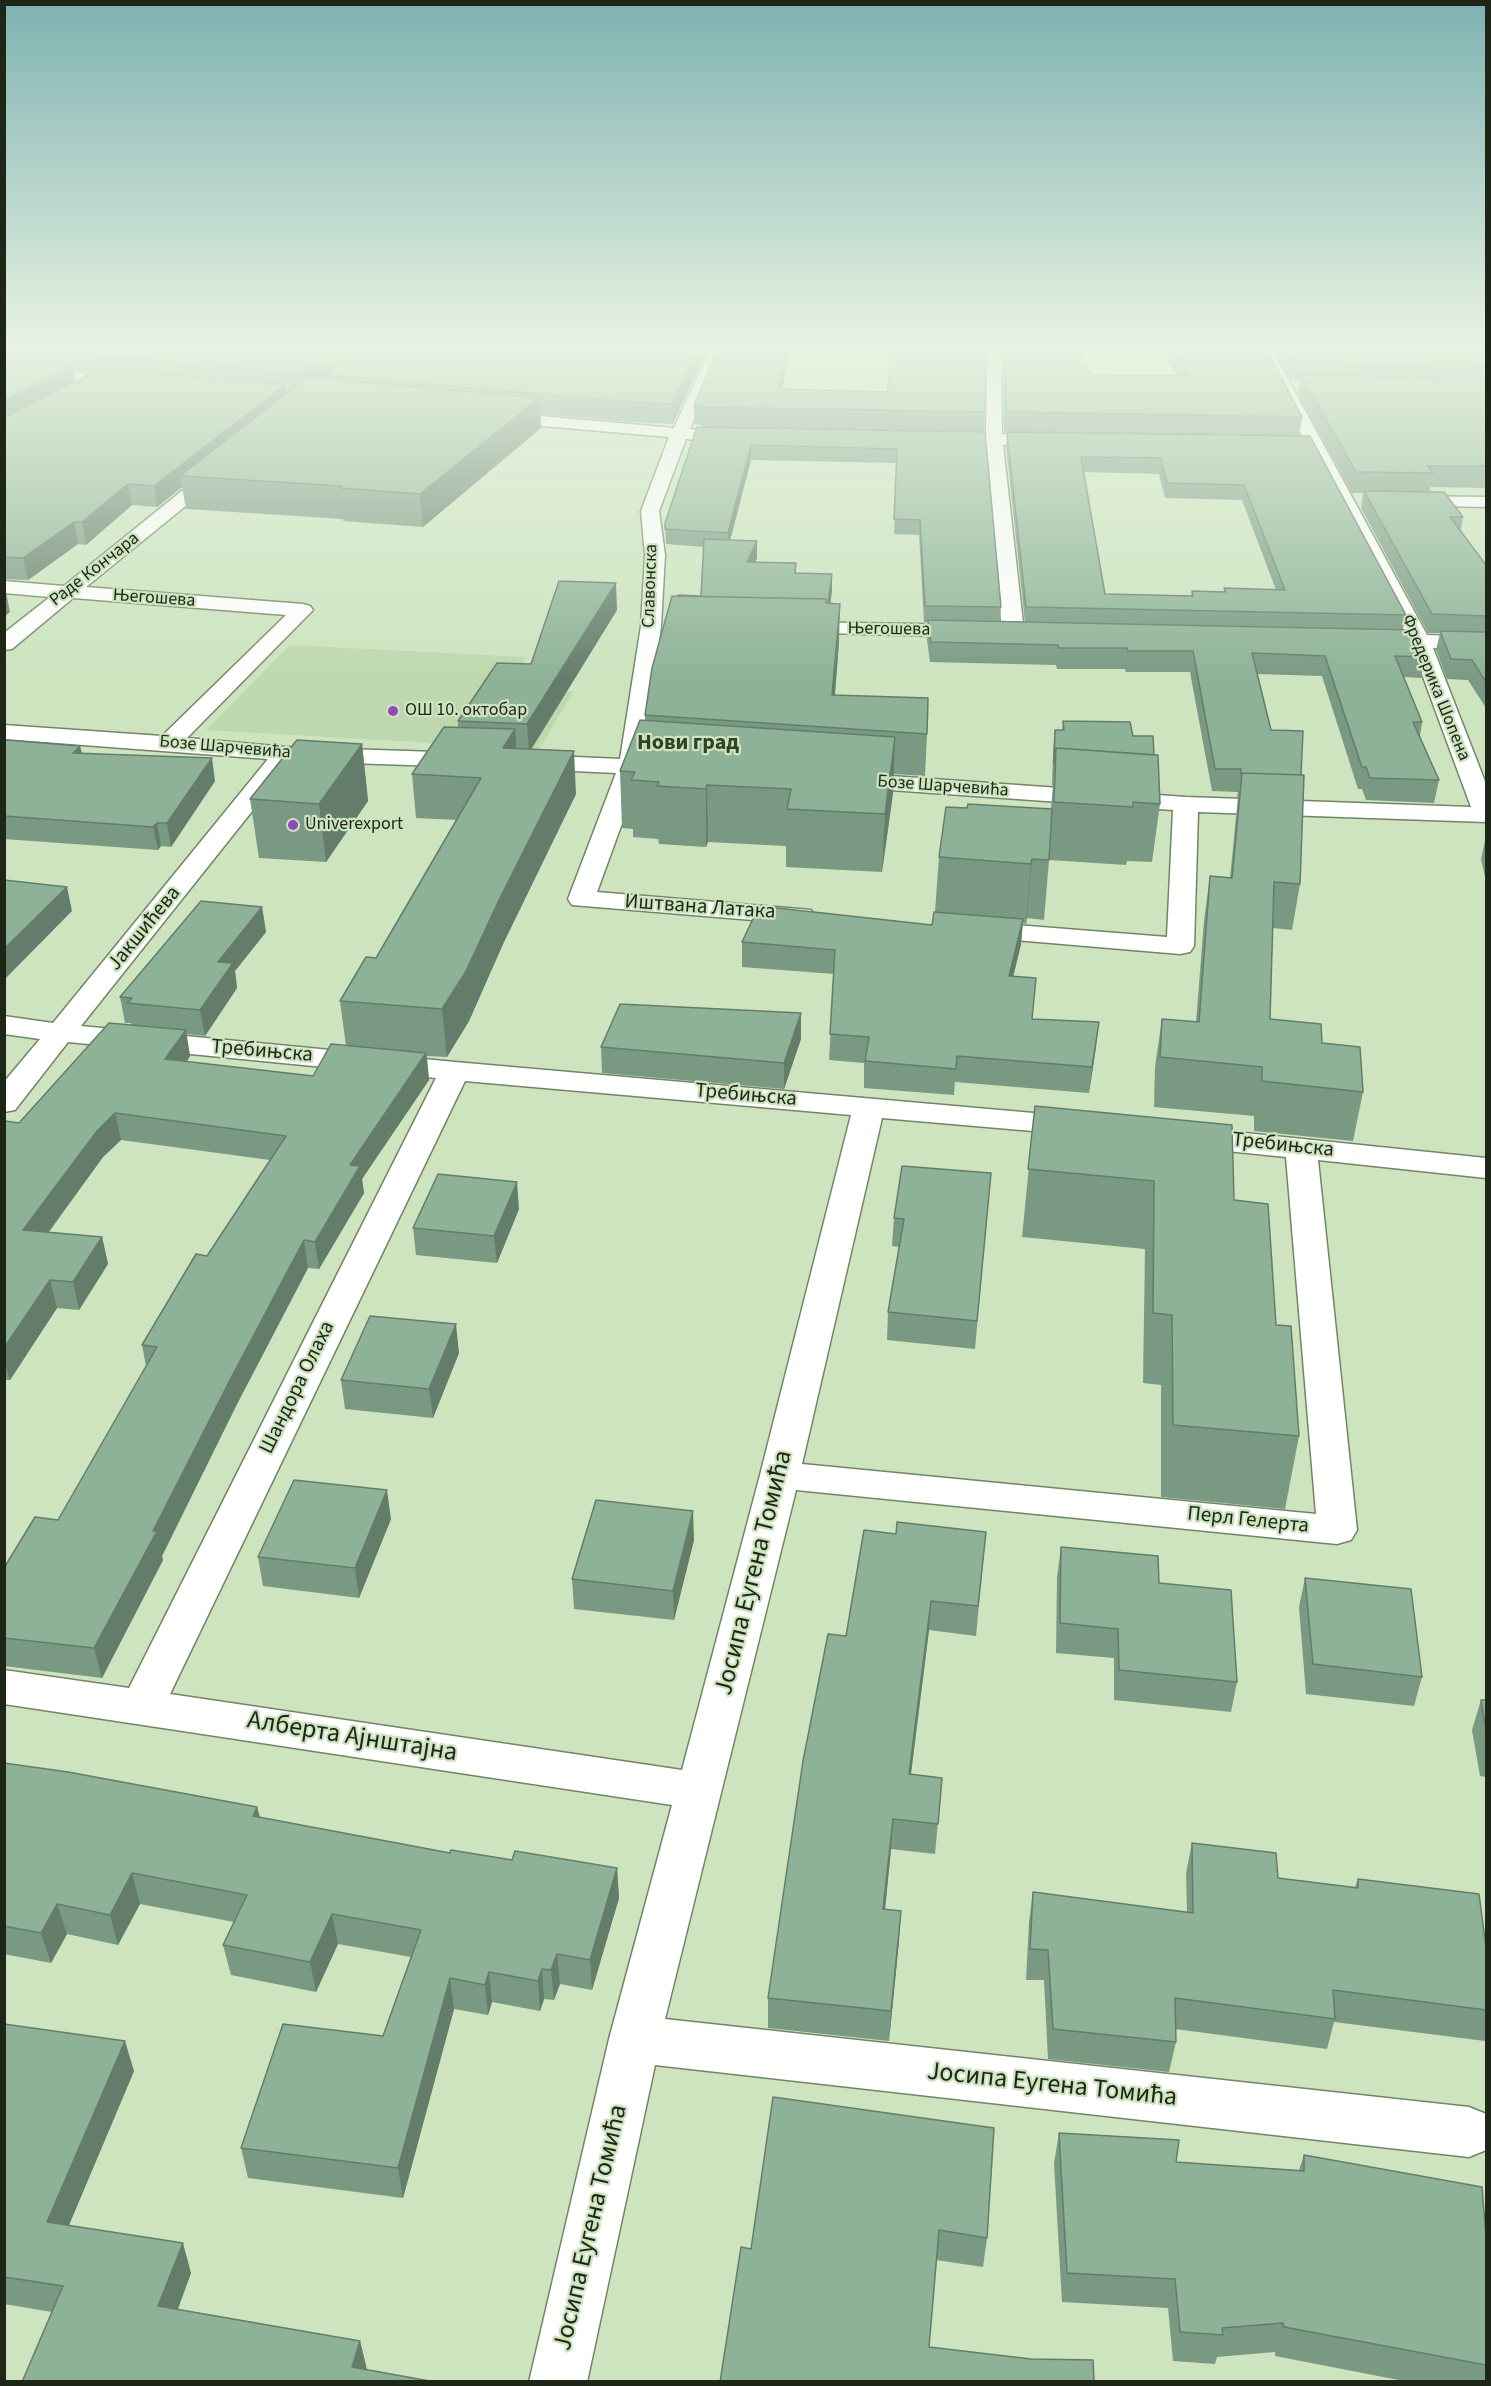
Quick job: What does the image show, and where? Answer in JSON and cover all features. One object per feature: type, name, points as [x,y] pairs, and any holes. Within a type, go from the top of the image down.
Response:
[{"type":"street","name":"Раде Кончара","points":[[4,644],[232,459]]},
{"type":"street","name":"Славонска","points":[[631,765],[651,626],[655,555],[650,511],[669,459]]},
{"type":"street","points":[[996,459],[1012,632]]},
{"type":"street","name":"Фредерика Шопена","points":[[1324,459],[1420,641],[1486,815]]},
{"type":"street","points":[[1345,500],[1369,500]]},
{"type":"street","points":[[1392,501],[1486,502]]},
{"type":"street","name":"Његошева","points":[[4,587],[303,610],[168,743]]},
{"type":"street","points":[[651,626],[674,627]]},
{"type":"street","name":"Његошева","points":[[779,628],[1036,632]]},
{"type":"street","points":[[1348,639],[1486,643]]},
{"type":"street","name":"Бозе Шарчевића","points":[[4,732],[168,743],[285,754],[631,765],[690,769]]},
{"type":"street","name":"Јакшићева","points":[[4,1103],[285,754]]},
{"type":"street","name":"Иштвана Латака","points":[[631,765],[581,899],[828,918]]},
{"type":"street","name":"Бозе Шарчевића","points":[[820,778],[1186,804],[1486,815]]},
{"type":"street","points":[[957,928],[1180,946],[1186,804]]},
{"type":"street","name":"Требињска","points":[[4,1025],[62,1033],[455,1071],[1102,1128]]},
{"type":"street","name":"Шандора Олаха","points":[[142,1706],[455,1071]]},
{"type":"street","name":"Јосипа Еугена Томића","points":[[558,2382],[635,2039],[780,1475],[869,1106]]},
{"type":"street","name":"Требињска","points":[[1160,1134],[1486,1168]]},
{"type":"street","name":"Перл Гелерта","points":[[780,1475],[1336,1530],[1301,1149]]},
{"type":"street","name":"Алберта Ајнштајна","points":[[4,1687],[700,1791]]},
{"type":"street","name":"Јосипа Еугена Томића","points":[[635,2039],[1468,2132]]},
{"type":"shaded area","name":"ОШ 10. октобар","points":[[290,645],[526,657],[508,689],[573,692],[539,749],[206,730]]},
{"type":"building","points":[[4,459],[189,459],[154,486],[128,484],[82,522],[74,522],[23,558],[4,557]]},
{"type":"building","points":[[202,459],[463,459],[420,494],[340,488],[342,486],[180,476]]},
{"type":"building","points":[[686,459],[747,459],[728,533],[665,529]]},
{"type":"building","points":[[897,459],[988,459],[1001,607],[925,606],[920,520],[894,519]]},
{"type":"building","points":[[1010,459],[1081,459],[1105,594],[1193,596],[1192,591],[1226,592],[1224,588],[1285,590],[1244,485],[1167,483],[1161,459],[1323,459],[1406,615],[1026,607]]},
{"type":"building","points":[[1349,459],[1486,459],[1486,466],[1428,466],[1433,473],[1356,472]]},
{"type":"building","points":[[1364,491],[1444,492],[1463,517],[1450,517],[1486,565],[1486,616],[1432,614]]},
{"type":"building","points":[[704,539],[757,541],[747,562],[796,563],[795,573],[832,574],[828,603],[826,599],[678,596],[701,596]]},
{"type":"building","points":[[559,581],[616,583],[527,724],[458,721],[497,663],[531,664]]},
{"type":"building","points":[[672,596],[826,599],[826,603],[840,604],[832,695],[928,698],[927,734],[645,715],[652,668]]},
{"type":"building","points":[[928,620],[1414,630],[1425,657],[1395,656],[1422,722],[1413,722],[1439,780],[1370,778],[1366,767],[1362,767],[1325,656],[1252,653],[1271,730],[1303,731],[1301,775],[1241,774],[1241,769],[1215,769],[1193,651],[1128,651],[1127,648],[1059,648],[1058,645],[931,642]]},
{"type":"building","points":[[1440,631],[1486,632],[1486,682],[1472,660],[1451,659]]},
{"type":"building","points":[[640,720],[895,737],[885,814],[787,809],[791,789],[707,785],[706,789],[657,786],[659,782],[631,780],[635,772],[620,771]]},
{"type":"building","points":[[1063,721],[1130,722],[1133,736],[1153,736],[1154,755],[1056,748],[1054,763],[1055,730],[1064,730]]},
{"type":"building","points":[[444,727],[515,729],[503,748],[574,751],[465,973],[442,1009],[340,1001],[366,957],[376,958],[481,778],[412,774]]},
{"type":"building","points":[[6,740],[80,746],[73,753],[212,758],[167,823],[157,823],[153,827],[4,816],[4,742]]},
{"type":"building","points":[[297,740],[362,744],[319,804],[250,799]]},
{"type":"building","points":[[1056,748],[1158,755],[1160,804],[1133,802],[1133,807],[1054,802]]},
{"type":"building","points":[[1242,773],[1304,775],[1300,884],[1274,882],[1270,1019],[1321,1024],[1322,1043],[1360,1047],[1363,1092],[1262,1081],[1262,1067],[1160,1057],[1162,1019],[1199,1022],[1210,876],[1232,878]]},
{"type":"building","points":[[968,804],[1052,809],[1049,860],[1032,859],[1031,864],[939,857],[946,807],[967,808]]},
{"type":"building","points":[[4,880],[67,887],[4,949]]},
{"type":"building","points":[[201,901],[262,907],[218,962],[233,963],[200,1010],[127,1003],[132,998],[120,997]]},
{"type":"building","points":[[759,906],[932,925],[934,912],[1023,919],[1009,976],[1036,978],[1032,1019],[1099,1022],[1092,1067],[957,1056],[956,1069],[865,1061],[869,1037],[830,1034],[835,950],[742,942]]},
{"type":"building","points":[[620,1004],[801,1013],[784,1063],[601,1047]]},
{"type":"building","points":[[109,1023],[186,1030],[165,1059],[313,1076],[331,1044],[426,1053],[350,1165],[360,1166],[315,1242],[304,1240],[153,1531],[157,1531],[94,1648],[4,1638],[4,1568],[35,1517],[58,1520],[157,1347],[142,1345],[196,1254],[207,1256],[286,1136],[115,1113],[97,1131],[23,1230],[102,1237],[73,1282],[50,1280],[4,1348],[4,1123],[5,1121],[19,1123]]},
{"type":"building","points":[[1035,1106],[1232,1125],[1234,1200],[1268,1204],[1276,1325],[1291,1326],[1299,1436],[1173,1425],[1172,1315],[1153,1313],[1154,1181],[1028,1169]]},
{"type":"building","points":[[902,1166],[991,1173],[977,1321],[888,1312],[904,1219],[894,1218]]},
{"type":"building","points":[[438,1174],[517,1182],[494,1236],[413,1228]]},
{"type":"building","points":[[370,1316],[456,1324],[429,1389],[341,1380]]},
{"type":"building","points":[[294,1480],[387,1490],[355,1568],[258,1557]]},
{"type":"building","points":[[596,1500],[693,1511],[673,1591],[572,1579]]},
{"type":"building","points":[[897,1522],[986,1532],[978,1606],[931,1601],[909,1774],[942,1778],[938,1824],[893,1819],[883,1909],[901,1911],[891,2011],[768,1998],[803,1761],[828,1634],[846,1636],[864,1530],[896,1534]]},
{"type":"building","points":[[1061,1547],[1158,1556],[1159,1583],[1231,1590],[1237,1682],[1119,1670],[1118,1629],[1060,1623]]},
{"type":"building","points":[[1305,1578],[1411,1589],[1422,1677],[1313,1664]]},
{"type":"building","points":[[1481,1700],[1486,1700],[1486,1731]]},
{"type":"building","points":[[4,1763],[68,1772],[257,1807],[253,1816],[450,1853],[451,1850],[512,1860],[515,1851],[617,1868],[590,1960],[557,1954],[551,1970],[542,1969],[538,1981],[489,1972],[485,1985],[450,1978],[398,2168],[241,2148],[283,2024],[383,2036],[421,1930],[332,1914],[310,1962],[223,1945],[247,1895],[132,1873],[110,1915],[57,1904],[41,1933],[4,1926]]},
{"type":"building","points":[[1192,1843],[1276,1853],[1278,1878],[1358,1888],[1358,1879],[1479,1894],[1486,1947],[1486,2010],[1333,1990],[1335,2019],[1175,1998],[1176,2042],[1053,2029],[1048,1950],[1030,1949],[1033,1892],[1193,1913]]},
{"type":"building","points":[[4,2024],[125,2041],[47,2222],[183,2243],[158,2306],[360,2341],[352,2367],[435,2382],[22,2382],[63,2286],[4,2277]]},
{"type":"building","points":[[773,2097],[994,2128],[987,2238],[939,2230],[929,2347],[1031,2359],[1093,2360],[1094,2382],[720,2382],[741,2247],[751,2249]]},
{"type":"building","points":[[1059,2133],[1179,2140],[1176,2162],[1304,2171],[1304,2155],[1482,2187],[1486,2237],[1486,2365],[1284,2327],[1283,2323],[1222,2328],[1223,2335],[1180,2332],[1175,2279],[1067,2273]]},
{"type":"place","name":"ОШ 10. октобар","points":[[393,711]]},
{"type":"place","name":"Univerexport","points":[[293,825]]},
{"type":"district","name":"Нови град","points":[[688,744]]}]
